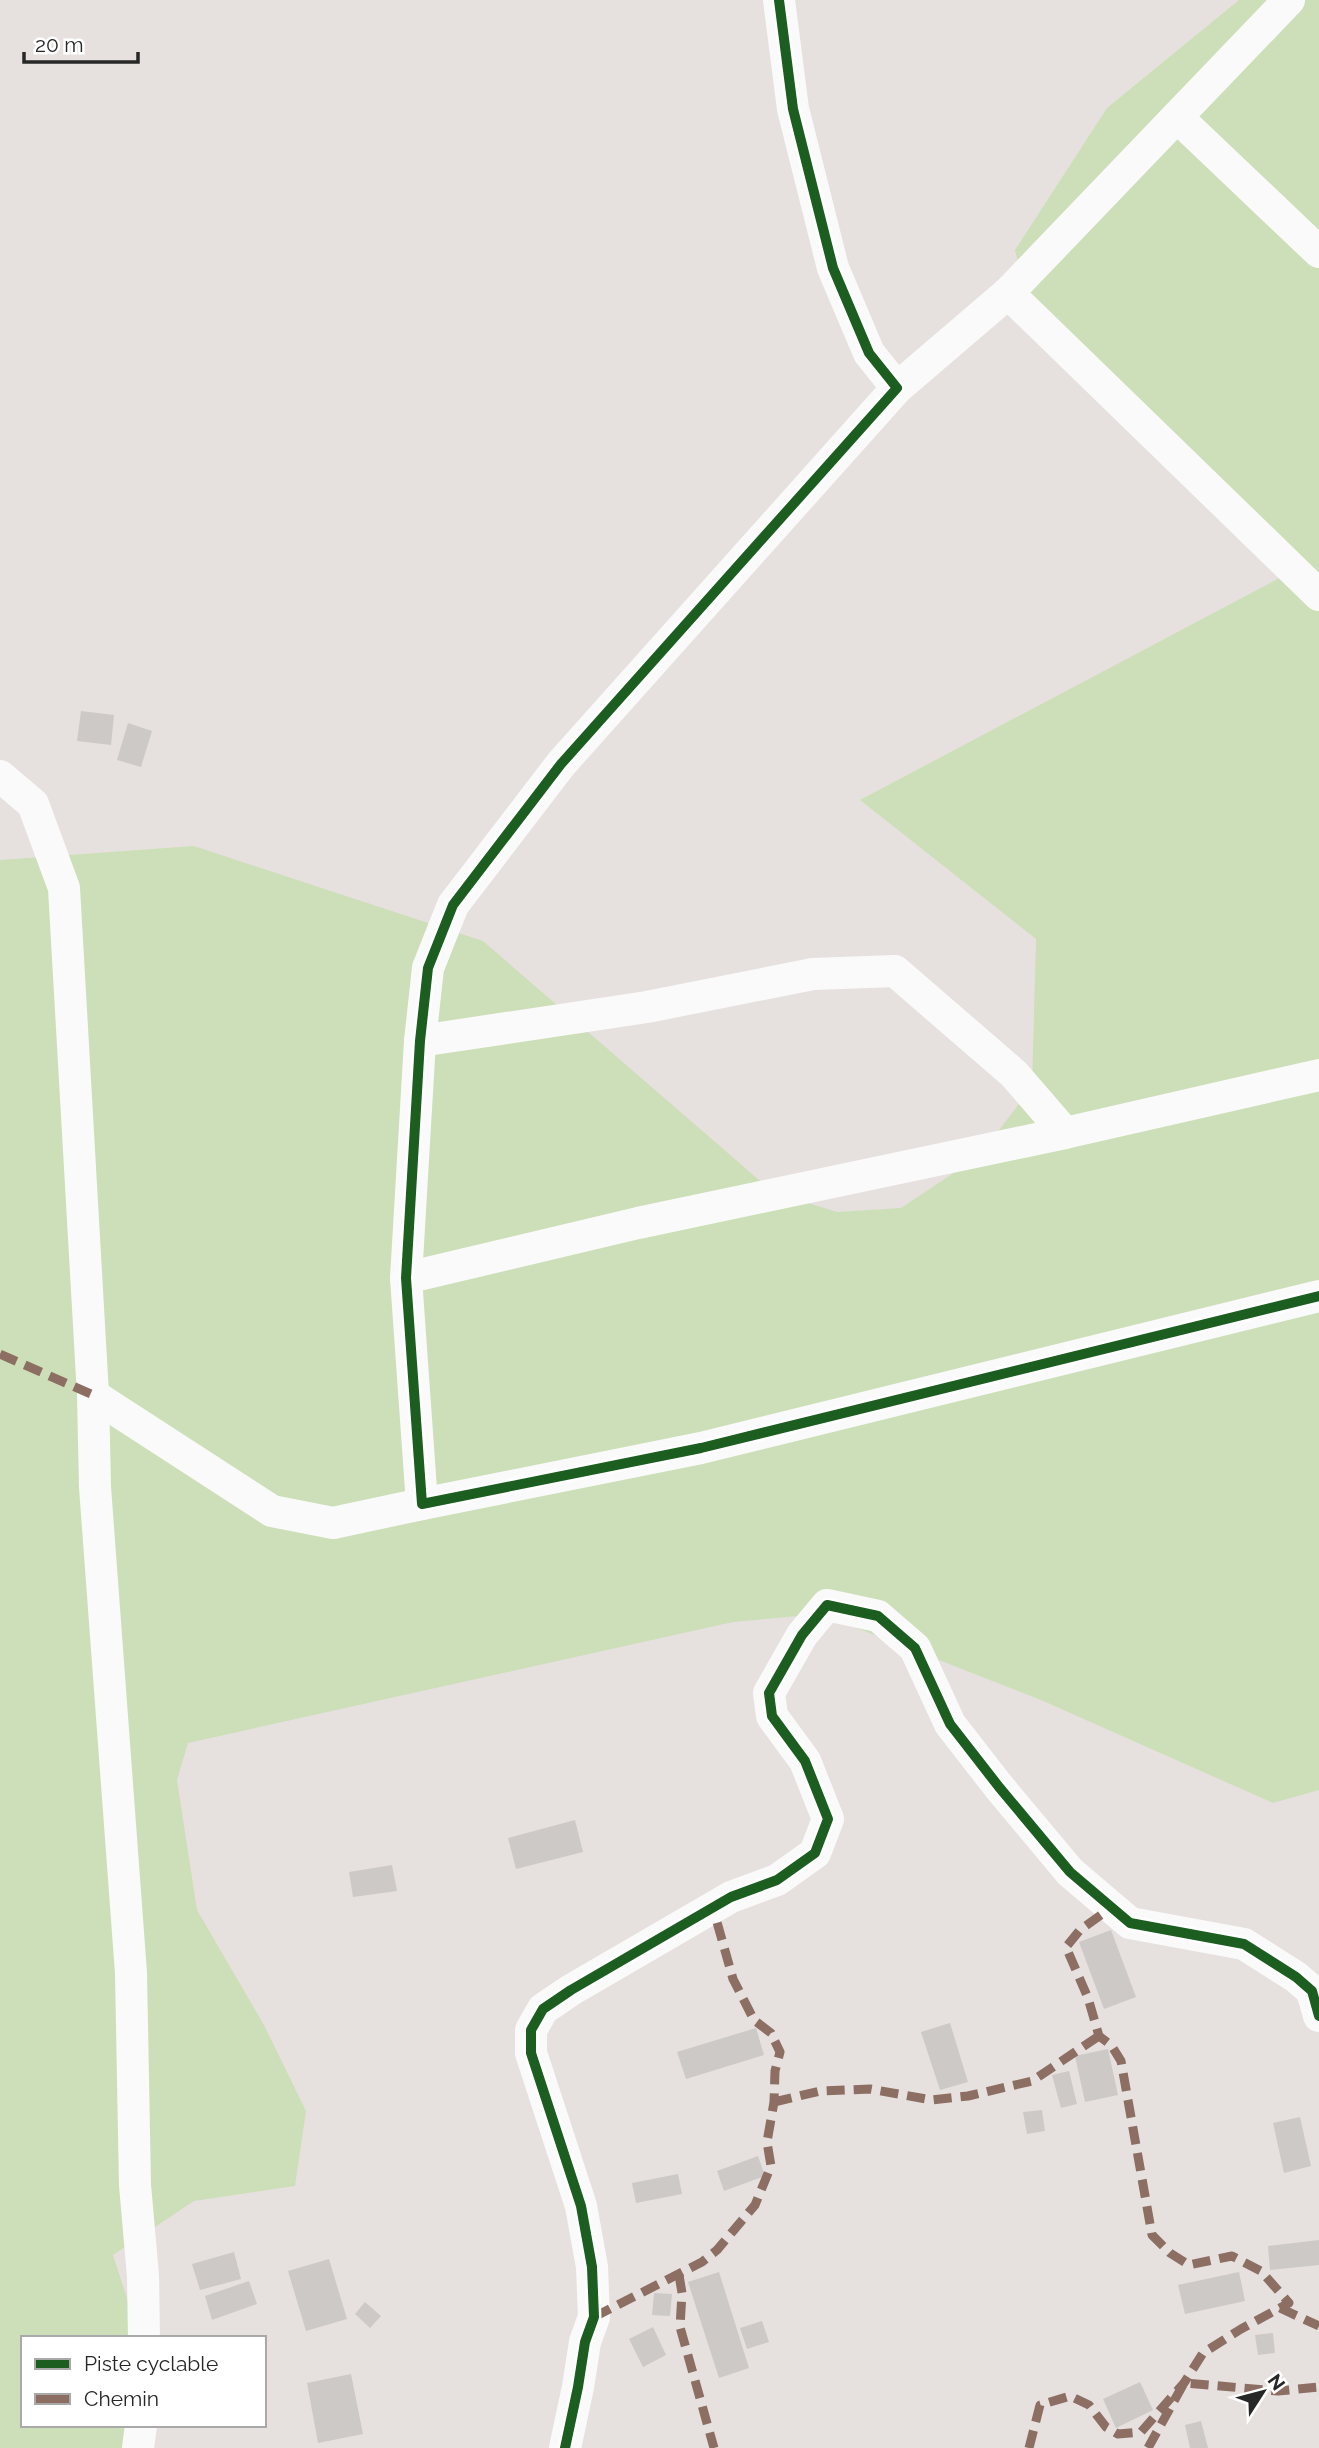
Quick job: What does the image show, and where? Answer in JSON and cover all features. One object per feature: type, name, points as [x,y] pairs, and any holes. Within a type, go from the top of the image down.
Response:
[{"type":"street","points":[[779,0],[793,108],[832,268],[869,353],[897,388]]},
{"type":"street","points":[[422,1504],[406,1278],[420,1041],[428,968],[453,905],[562,764],[897,388],[1008,293],[1289,0]]},
{"type":"street","points":[[1177,117],[1319,252]]},
{"type":"street","points":[[1008,293],[1319,595]]},
{"type":"street","points":[[0,776],[33,804],[64,888],[93,1395],[95,1487],[131,1973],[135,2185],[143,2276],[144,2336]]},
{"type":"street","points":[[420,1041],[647,1007],[813,974],[895,971],[1014,1074],[1065,1133]]},
{"type":"street","points":[[406,1278],[638,1223],[1065,1133],[1319,1075]]},
{"type":"street","points":[[93,1395],[272,1511],[333,1523],[701,1448],[1319,1296]]},
{"type":"street","points":[[565,2448],[585,2342],[594,2317],[592,2267],[581,2206],[531,2053],[531,2030],[543,2009],[571,1990],[730,1897],[777,1880],[815,1853],[828,1819],[806,1761],[772,1716],[769,1693],[802,1635],[827,1605],[878,1616],[915,1648],[950,1724],[999,1787],[1070,1872],[1130,1923],[1244,1944],[1296,1977],[1312,1991],[1319,2015]]},
{"type":"street","points":[[138,2448],[141,2427]]},
{"type":"green space","points":[[1239,0],[1319,0],[1319,1790],[1273,1803],[1041,1700],[821,1614],[733,1622],[188,1743],[177,1780],[197,1910],[264,2025],[306,2111],[295,2186],[194,2201],[113,2255],[139,2336],[21,2336],[21,2427],[136,2427],[133,2448],[0,2448],[0,860],[194,846],[483,941],[773,1192],[837,1212],[901,1208],[979,1156],[1032,1087],[1036,939],[860,800],[1285,575],[1039,345],[1015,250],[1107,108]]},
{"type":"building","points":[[81,711],[114,715],[111,745],[77,741]]},
{"type":"building","points":[[128,723],[152,731],[141,767],[117,760]]},
{"type":"building","points":[[575,1820],[583,1852],[516,1869],[508,1838]]},
{"type":"building","points":[[392,1865],[397,1891],[353,1897],[349,1872]]},
{"type":"building","points":[[1111,1930],[1136,1997],[1104,2009],[1079,1942]]},
{"type":"building","points":[[950,2023],[968,2082],[940,2090],[921,2032]]},
{"type":"building","points":[[756,2028],[764,2055],[686,2079],[677,2052]]},
{"type":"building","points":[[1108,2049],[1118,2095],[1085,2102],[1075,2056]]},
{"type":"building","points":[[1069,2071],[1077,2104],[1061,2108],[1052,2075]]},
{"type":"building","points":[[1042,2110],[1045,2131],[1027,2134],[1023,2112]]},
{"type":"building","points":[[1300,2117],[1311,2166],[1284,2173],[1273,2123]]},
{"type":"building","points":[[758,2156],[765,2176],[724,2191],[717,2171]]},
{"type":"building","points":[[678,2174],[682,2194],[636,2203],[632,2183]]},
{"type":"building","points":[[1319,2240],[1319,2265],[1270,2270],[1268,2246]]},
{"type":"building","points":[[234,2252],[241,2279],[200,2290],[192,2264]]},
{"type":"building","points":[[329,2259],[347,2319],[306,2331],[288,2271]]},
{"type":"building","points":[[719,2272],[749,2368],[719,2378],[688,2282]]},
{"type":"building","points":[[1239,2272],[1245,2301],[1185,2314],[1178,2285]]},
{"type":"building","points":[[249,2281],[257,2304],[212,2320],[205,2296]]},
{"type":"building","points":[[654,2293],[672,2294],[670,2316],[652,2315]]},
{"type":"building","points":[[365,2302],[381,2316],[370,2328],[355,2314]]},
{"type":"building","points":[[762,2321],[769,2342],[747,2349],[740,2328]]},
{"type":"building","points":[[653,2327],[666,2355],[643,2367],[629,2339]]},
{"type":"building","points":[[1273,2333],[1275,2353],[1258,2355],[1255,2335]]},
{"type":"building","points":[[351,2374],[363,2434],[318,2443],[307,2383]]},
{"type":"building","points":[[1140,2382],[1153,2410],[1116,2428],[1103,2399]]},
{"type":"building","points":[[1201,2421],[1208,2448],[1190,2448],[1185,2425]]},
{"type":"marked path","points":[[0,1354],[93,1395]]},
{"type":"marked path","points":[[1029,2448],[1040,2405],[1070,2396],[1089,2405],[1106,2427],[1118,2434],[1141,2432],[1184,2383],[1203,2353],[1289,2303],[1261,2271],[1232,2256],[1189,2265],[1170,2253],[1152,2235],[1121,2061],[1111,2045],[1099,2036],[1088,1998],[1066,1947],[1080,1930],[1112,1907]]},
{"type":"marked path","points":[[594,2317],[702,2262],[717,2250],[755,2205],[771,2166],[767,2142],[774,2102],[775,2071],[780,2052],[771,2033],[754,2020],[733,1979],[713,1908]]},
{"type":"marked path","points":[[774,2102],[820,2091],[870,2089],[932,2100],[968,2096],[1032,2081],[1099,2036]]},
{"type":"marked path","points":[[679,2275],[682,2293],[680,2327],[714,2448]]},
{"type":"marked path","points":[[1280,2308],[1319,2326]]},
{"type":"marked path","points":[[1148,2448],[1184,2383],[1278,2391],[1319,2387]]},
{"type":"cycle path","points":[[779,0],[793,109],[833,268],[869,353],[897,388],[561,764],[453,905],[428,968],[420,1041],[406,1278],[422,1504],[701,1448],[1319,1296]]},
{"type":"cycle path","points":[[565,2448],[585,2342],[594,2317],[592,2267],[581,2206],[531,2053],[531,2030],[543,2009],[571,1990],[731,1897],[777,1880],[815,1853],[828,1819],[805,1761],[772,1716],[769,1693],[802,1635],[827,1605],[878,1616],[915,1648],[950,1724],[999,1787],[1070,1872],[1130,1923],[1244,1944],[1296,1977],[1312,1991],[1319,2016]]}]
